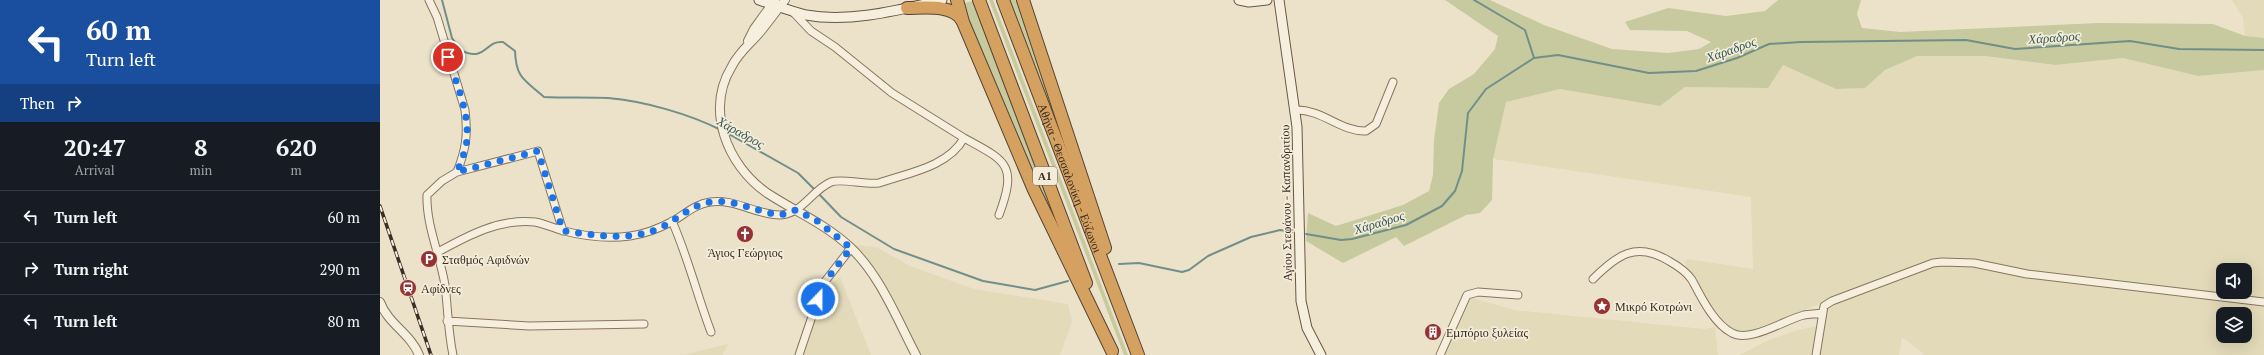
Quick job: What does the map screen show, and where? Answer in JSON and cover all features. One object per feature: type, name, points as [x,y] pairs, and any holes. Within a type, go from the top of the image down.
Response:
[{"type":"highway","points":[[956,0],[963,22],[1034,190],[1112,353]]},
{"type":"highway","name":"Αθήνα - Θεσσαλονίκη - Εύζωνοι","points":[[979,0],[1112,353]]},
{"type":"highway","name":"Αθήνα - Θεσσαλονίκη - Εύζωνοι","points":[[1003,0],[1136,350]]},
{"type":"highway","points":[[1023,0],[1114,274],[1136,350]]},
{"type":"highway","points":[[1034,0],[1035,33]]},
{"type":"highway","points":[[907,8],[952,11],[963,22]]},
{"type":"main road","points":[[759,0],[778,3],[792,11],[807,15],[844,16],[907,8],[942,0]]},
{"type":"main road","points":[[1239,0],[1249,2],[1267,0]]},
{"type":"main road","name":"Αγίου Στεφάνου - Καπανδριτίου","points":[[1278,0],[1295,110],[1298,145],[1301,301],[1307,328],[1321,355]]},
{"type":"street","points":[[429,0],[437,18],[465,110],[467,140],[457,172]]},
{"type":"street","points":[[778,3],[731,66],[722,91],[720,101],[722,127],[729,149],[736,162],[755,184],[796,210],[816,220],[851,248],[862,260],[879,285],[916,355]]},
{"type":"street","points":[[792,11],[811,31],[835,47],[892,93],[1002,160],[1007,167],[1006,195],[999,215]]},
{"type":"street","points":[[1295,110],[1313,111],[1350,128],[1366,131],[1376,124],[1393,82]]},
{"type":"street","points":[[438,252],[473,234],[491,227],[505,224],[535,222],[552,226],[563,231],[611,237],[630,236],[648,232],[672,221],[699,205],[711,202],[733,203],[781,215],[796,210],[831,182],[840,181],[870,185],[948,157],[959,146],[964,138]]},
{"type":"street","points":[[453,355],[447,321],[445,287],[428,212],[427,195],[442,181],[457,172],[538,151],[563,231]]},
{"type":"street","points":[[672,221],[684,249],[694,287],[711,332]]},
{"type":"street","points":[[799,355],[823,284],[851,248]]},
{"type":"street","points":[[1593,279],[1625,253],[1645,251],[1662,257],[1682,268],[1691,279],[1700,297],[1716,318],[1731,333],[1744,336],[1805,315],[1822,313]]},
{"type":"street","points":[[1816,355],[1824,306],[1832,301],[1933,263],[1980,263],[2027,274],[2264,302]]},
{"type":"street","points":[[1440,355],[1467,295],[1478,292],[1518,295]]},
{"type":"street","points":[[380,302],[390,320],[416,346],[419,355]]},
{"type":"street","points":[[447,321],[529,326],[644,324]]},
{"type":"shaded area","points":[[2232,0],[2264,0],[2264,38],[2245,36],[2243,18]]},
{"type":"shaded area","points":[[1917,56],[1985,56],[2055,65],[2123,58],[2198,76],[2264,70],[2264,355],[1925,355],[1902,337],[1899,355],[1739,355],[1769,340],[1797,330],[1824,325],[1826,308],[1874,289],[1873,283],[1758,328],[1739,332],[1731,328],[1718,315],[1702,293],[1685,263],[1687,259],[1753,269],[1751,197],[1493,159],[1506,102],[1560,89],[1660,106],[1685,87],[1767,88],[1783,65],[1836,89],[1865,88],[1885,70]]},
{"type":"shaded area","points":[[855,245],[876,247],[910,266],[974,289],[1068,304],[1072,322],[1060,355],[921,355],[877,272]]},
{"type":"shaded area","points":[[840,277],[871,355],[802,355],[825,289]]},
{"type":"shaded area","points":[[1469,297],[1514,310],[1704,329],[1715,327],[1718,355],[1443,355]]},
{"type":"shaded area","points":[[728,344],[723,355],[683,355]]},
{"type":"green space","points":[[989,0],[993,0],[1128,355],[1124,355]]},
{"type":"green space","points":[[1006,0],[1017,0],[1096,235]]},
{"type":"green space","points":[[1445,0],[1490,0],[1544,25],[1612,49],[1668,53],[1699,49],[1711,42],[1687,31],[1630,30],[1625,22],[1668,8],[1726,16],[1765,11],[1778,0],[1861,0],[1857,14],[1862,28],[1900,32],[2099,23],[2213,24],[2245,36],[2264,38],[2264,70],[2198,76],[2123,58],[2055,65],[1985,56],[1917,56],[1885,70],[1865,88],[1836,89],[1783,65],[1768,88],[1685,87],[1660,106],[1560,89],[1506,102],[1493,159],[1492,200],[1480,213],[1466,215],[1404,246],[1396,237],[1343,263],[1306,241],[1308,213],[1336,226],[1403,205],[1429,191],[1433,175],[1434,140],[1439,103],[1449,89],[1474,74],[1495,49],[1498,36]]},
{"type":"green space","points":[[973,1],[1068,255],[1006,114],[965,9],[965,3]]},
{"type":"waterway","name":"Χάραδρος","points":[[442,0],[452,38],[460,50],[475,54],[480,53],[492,44],[503,42],[515,51],[517,68],[523,78],[544,97],[608,98],[636,102],[666,109],[721,130]]},
{"type":"waterway","points":[[1474,0],[1525,30],[1534,58]]},
{"type":"waterway","name":"Χάραδρος","points":[[1306,234],[1341,240],[1352,239],[1406,225],[1442,206],[1455,191],[1462,171],[1468,113],[1486,89],[1534,58],[1558,55],[1649,73],[1696,71],[1737,58],[1769,44],[1801,42],[1966,40],[2015,49],[2130,41],[2179,49],[2264,50]]},
{"type":"waterway","name":"Χάραδρος","points":[[727,133],[798,173],[815,190]]},
{"type":"waterway","name":"Χάραδρος","points":[[818,193],[841,217],[894,249],[983,281],[1035,290],[1068,281]]},
{"type":"waterway","name":"Χάραδρος","points":[[1119,264],[1139,263],[1182,272],[1189,270],[1208,256],[1251,237],[1280,230],[1292,232]]},
{"type":"railway","points":[[380,206],[431,355]]},
{"type":"place","name":"Άγιος Γεώργιος","points":[[745,234]]},
{"type":"place","name":"Σταθμός Αφιδνών","points":[[429,259]]},
{"type":"place","name":"Αφίδνες","points":[[408,288]]},
{"type":"place","name":"Μικρό Κοτρώνι","points":[[1602,306]]},
{"type":"place","name":"Εμπόριο ξυλείας","points":[[1433,332]]},
{"type":"route","points":[[448,57],[465,110],[467,140],[457,172],[538,151],[563,231],[611,237],[630,236],[660,228],[699,205],[711,202],[733,203],[781,215],[796,210],[816,220],[851,248],[823,284],[818,299]]}]
